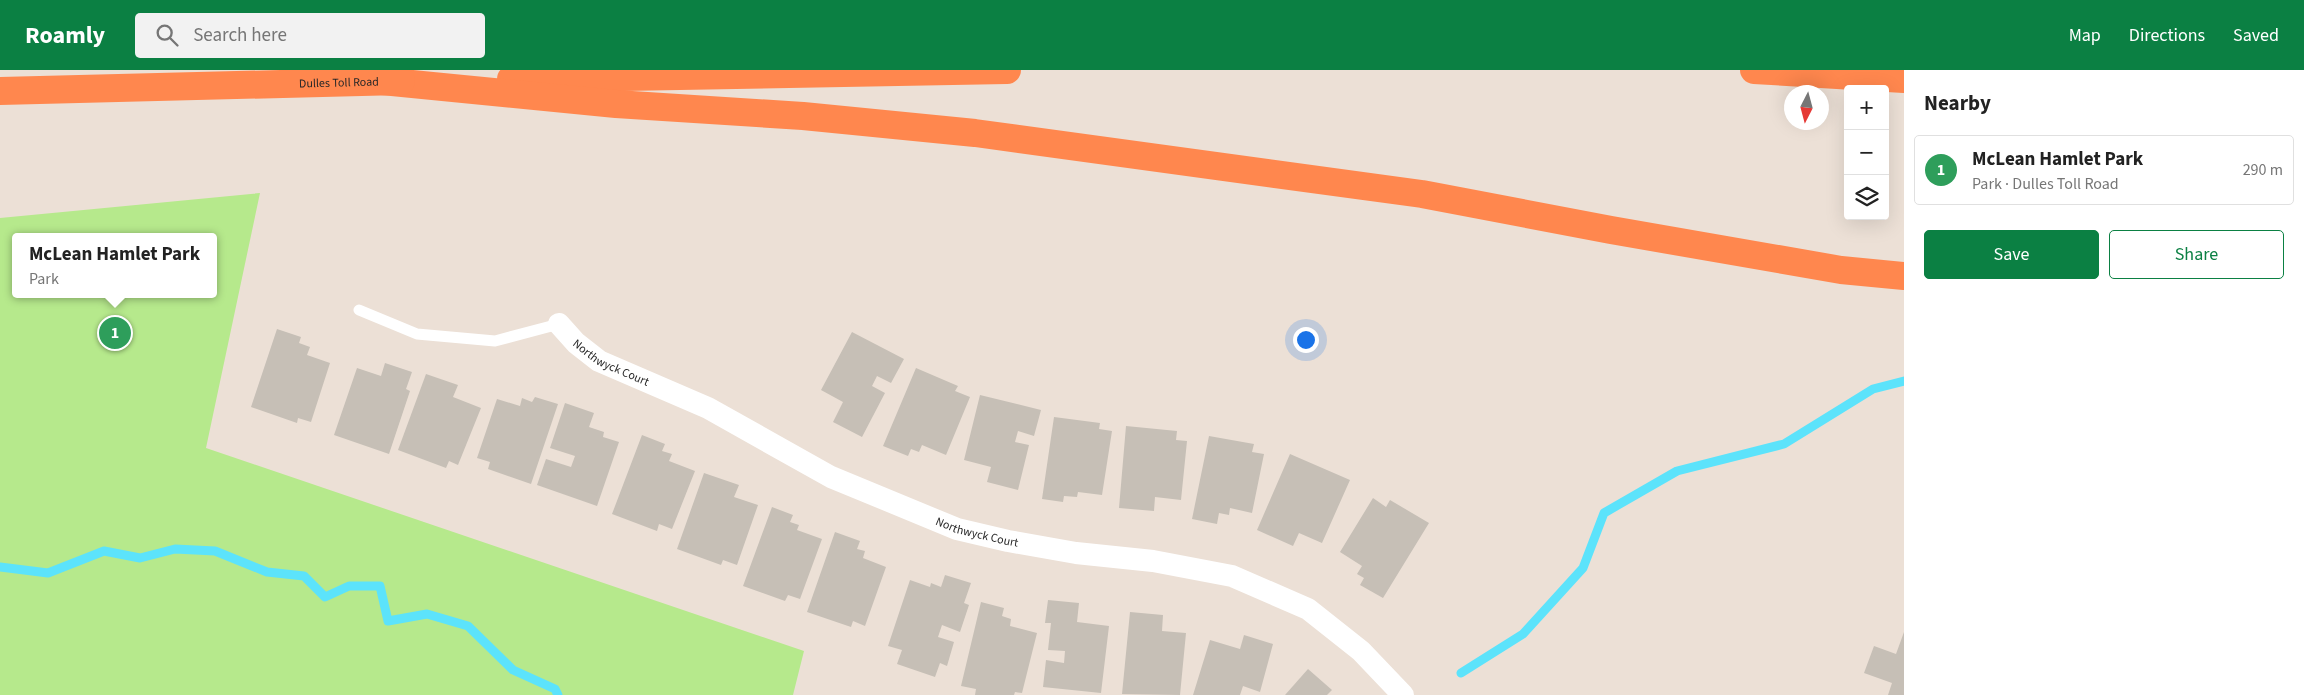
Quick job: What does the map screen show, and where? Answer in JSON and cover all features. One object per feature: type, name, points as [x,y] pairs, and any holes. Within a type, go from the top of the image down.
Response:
[{"type":"highway","name":"Dulles Toll Road","points":[[0,91],[1007,70]]},
{"type":"highway","points":[[1754,70],[1904,79]]},
{"type":"highway","points":[[382,82],[616,104],[803,116],[975,133],[1422,194],[1611,230],[1833,268],[1904,276]]},
{"type":"street","name":"Northwyck Court","points":[[559,324],[576,342],[599,361],[708,408],[831,477],[957,529],[1057,549],[1153,561],[1232,576],[1308,609],[1361,651],[1403,695]]},
{"type":"lane","points":[[359,310],[417,334],[495,341],[559,324]]},
{"type":"green space","points":[[260,193],[206,448],[804,651],[793,695],[0,695],[0,218]]},
{"type":"building","points":[[277,329],[301,337],[299,343],[310,347],[307,355],[330,363],[311,422],[298,418],[297,423],[251,407]]},
{"type":"building","points":[[852,332],[904,359],[891,383],[877,376],[872,386],[885,393],[862,437],[833,422],[843,402],[821,390]]},
{"type":"building","points":[[385,363],[412,372],[406,389],[410,391],[389,454],[334,435],[357,368],[381,376]]},
{"type":"building","points":[[916,368],[958,386],[955,391],[970,397],[946,455],[922,445],[919,452],[911,449],[908,456],[883,446]]},
{"type":"building","points":[[426,374],[458,385],[453,397],[481,408],[458,465],[449,461],[446,468],[398,450]]},
{"type":"building","points":[[980,395],[1041,410],[1034,436],[1018,431],[1015,442],[1029,445],[1018,490],[987,482],[991,467],[964,460]]},
{"type":"building","points":[[535,397],[558,404],[531,484],[488,469],[490,462],[477,458],[497,399],[520,406],[522,398],[532,402]]},
{"type":"building","points":[[565,403],[594,413],[589,427],[604,432],[603,437],[619,442],[597,506],[537,485],[546,459],[571,467],[575,456],[550,448]]},
{"type":"building","points":[[1054,417],[1100,423],[1099,429],[1112,431],[1102,495],[1078,492],[1077,497],[1064,496],[1063,502],[1042,499]]},
{"type":"building","points":[[1126,426],[1177,431],[1176,440],[1187,441],[1181,500],[1155,497],[1154,511],[1119,508]]},
{"type":"building","points":[[642,435],[665,444],[662,451],[672,454],[669,461],[695,471],[672,529],[659,524],[657,531],[612,514]]},
{"type":"building","points":[[1209,436],[1254,444],[1252,452],[1264,454],[1252,513],[1230,508],[1229,515],[1219,513],[1217,524],[1192,519]]},
{"type":"building","points":[[1290,454],[1350,480],[1322,543],[1299,533],[1293,546],[1257,530]]},
{"type":"building","points":[[704,473],[739,485],[734,497],[758,505],[737,565],[723,560],[721,565],[677,549]]},
{"type":"building","points":[[1373,498],[1386,507],[1390,500],[1429,523],[1383,598],[1360,585],[1364,578],[1357,574],[1362,566],[1340,552]]},
{"type":"building","points":[[772,507],[793,515],[790,522],[799,525],[797,530],[822,539],[800,599],[788,595],[785,601],[743,586]]},
{"type":"building","points":[[835,532],[860,541],[857,549],[865,551],[863,558],[886,567],[865,626],[853,621],[851,627],[807,612]]},
{"type":"building","points":[[945,575],[971,583],[964,603],[969,605],[960,632],[942,625],[938,637],[954,642],[947,666],[940,663],[935,677],[897,664],[902,650],[888,646],[910,580],[930,587],[931,583],[941,587]]},
{"type":"building","points":[[1048,600],[1079,603],[1077,622],[1109,626],[1101,693],[1043,687],[1046,660],[1064,663],[1065,651],[1048,650],[1051,623],[1045,623]]},
{"type":"building","points":[[981,602],[1004,608],[1002,616],[1011,619],[1010,626],[1037,633],[1022,693],[1015,692],[1014,695],[975,695],[976,689],[961,686]]},
{"type":"building","points":[[1130,612],[1163,615],[1162,631],[1186,633],[1180,695],[1122,694]]},
{"type":"building","points":[[1904,632],[1904,695],[1888,695],[1892,683],[1864,673],[1874,646],[1896,654]]},
{"type":"building","points":[[1244,635],[1273,644],[1260,692],[1243,686],[1240,695],[1193,695],[1210,640],[1240,649]]},
{"type":"building","points":[[1308,669],[1332,690],[1327,695],[1285,695]]},
{"type":"waterway","points":[[1461,673],[1523,634],[1583,568],[1604,513],[1677,471],[1784,444],[1873,389],[1904,381]]},
{"type":"waterway","points":[[0,567],[48,573],[104,551],[140,558],[175,549],[215,551],[267,572],[304,576],[325,597],[349,586],[380,586],[388,621],[427,614],[468,626],[513,670],[555,689],[558,695]]},
{"type":"place","name":"McLean Hamlet Park","points":[[115,333]]}]
